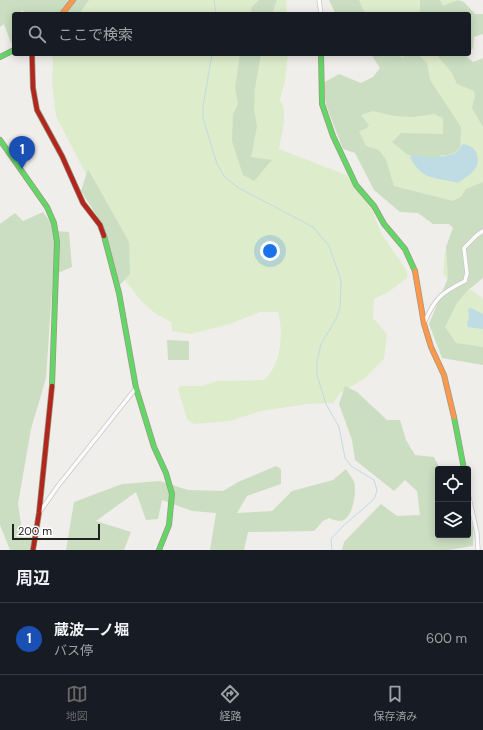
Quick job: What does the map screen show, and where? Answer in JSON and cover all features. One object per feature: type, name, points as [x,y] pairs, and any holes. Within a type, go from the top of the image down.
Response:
[{"type":"street","points":[[64,12],[73,0]]},
{"type":"street","points":[[320,0],[321,12]]},
{"type":"street","points":[[0,57],[12,51]]},
{"type":"street","points":[[32,56],[33,88],[37,110],[62,156],[84,203],[100,225],[108,248],[120,297],[136,388],[154,447],[166,473],[172,494],[169,525],[159,550]]},
{"type":"street","points":[[320,56],[320,89],[325,116],[356,185],[374,206],[412,261],[415,270],[424,324],[431,348],[444,374],[459,435],[464,466]]},
{"type":"street","points":[[0,140],[47,207],[54,223],[57,242],[52,394],[39,514],[33,550]]},
{"type":"street","points":[[424,324],[430,308],[442,294],[447,289],[465,281],[466,273],[464,248],[483,231]]},
{"type":"street","points":[[39,514],[58,486],[136,388]]},
{"type":"street","points":[[470,502],[477,533],[478,550]]},
{"type":"green space","points":[[0,0],[89,0],[80,12],[24,12],[22,10],[20,12],[12,12],[12,43],[4,24],[0,27]]},
{"type":"green space","points":[[81,0],[286,0],[287,12],[71,12]]},
{"type":"green space","points":[[259,0],[277,0],[273,12],[252,12],[251,8]]},
{"type":"green space","points":[[329,0],[455,0],[456,12],[334,12]]},
{"type":"green space","points":[[329,0],[359,0],[364,12],[335,12]]},
{"type":"green space","points":[[420,0],[440,0],[443,6],[458,0],[464,2],[475,14],[483,14],[483,34],[474,37],[473,48],[471,50],[471,12],[420,12]]},
{"type":"green space","points":[[51,56],[288,56],[285,81],[280,100],[283,105],[284,118],[279,149],[346,175],[371,207],[381,233],[407,271],[407,278],[390,291],[374,299],[373,318],[387,334],[384,359],[364,379],[340,393],[333,403],[308,404],[261,411],[230,421],[194,424],[187,419],[178,389],[180,386],[201,386],[217,381],[264,380],[270,374],[280,348],[281,329],[278,312],[260,312],[230,324],[190,334],[172,331],[171,322],[156,314],[141,301],[124,279],[93,188],[56,116],[52,83],[53,58]]},
{"type":"green space","points":[[240,56],[261,56],[255,88],[254,109],[257,126],[251,157],[272,160],[254,181],[243,175],[232,141],[233,114],[238,104],[235,88]]},
{"type":"green space","points":[[372,56],[455,56],[483,77],[483,228],[451,285],[443,273],[445,252],[455,233],[452,223],[377,188],[350,106],[385,108],[380,65]]},
{"type":"green space","points":[[372,56],[399,56],[404,58],[404,56],[419,56],[427,63],[430,80],[461,127],[460,147],[456,152],[436,158],[419,157],[408,155],[392,142],[401,133],[443,134],[443,118],[434,114],[413,117],[394,116],[373,111],[361,115],[369,125],[367,128],[359,131],[366,146],[379,150],[386,160],[394,186],[453,201],[461,197],[466,189],[483,182],[483,278],[467,291],[457,303],[445,327],[456,343],[483,347],[483,365],[442,358],[429,324],[448,278],[446,247],[453,228],[449,224],[433,224],[418,213],[400,212],[374,190],[355,153],[343,149],[326,105],[323,83],[339,74],[361,83],[373,77],[380,68]]},
{"type":"green space","points":[[438,56],[468,56],[473,62],[483,58],[483,127],[472,108],[475,96],[474,91],[457,84],[452,73]]},
{"type":"green space","points":[[88,169],[129,242],[130,274],[120,285],[110,250],[97,216],[81,191]]},
{"type":"green space","points":[[43,212],[57,231],[69,232],[72,267],[53,275],[46,378],[31,429],[18,504],[23,537],[33,537],[31,550],[10,550],[0,525],[0,224],[15,213],[23,221]]},
{"type":"green space","points":[[472,290],[483,299],[483,356],[449,345],[438,329],[459,291]]},
{"type":"green space","points":[[167,340],[189,341],[189,360],[168,360]]},
{"type":"green space","points":[[345,386],[357,392],[387,420],[400,420],[406,440],[415,455],[434,457],[438,466],[435,466],[435,538],[471,538],[471,521],[473,528],[473,546],[449,550],[342,550],[344,542],[381,504],[397,516],[420,515],[417,491],[405,480],[394,491],[355,460],[352,440],[339,404]]},
{"type":"green space","points":[[276,466],[281,469],[281,484],[247,496],[237,513],[272,511],[292,491],[333,480],[346,469],[355,486],[354,503],[350,513],[344,520],[340,521],[329,518],[323,521],[314,531],[248,532],[244,550],[210,550],[216,513],[192,511],[162,500],[158,519],[146,520],[136,492],[96,521],[131,532],[124,550],[66,550],[74,502],[122,484],[160,481],[188,490],[223,491],[238,482]]},
{"type":"water","points":[[463,144],[471,146],[475,150],[478,162],[474,170],[458,183],[430,177],[420,171],[410,157],[413,155],[429,157],[453,154],[457,152]]},
{"type":"water","points":[[471,308],[483,314],[483,329],[468,327],[468,309]]},
{"type":"waterway","points":[[214,0],[216,12]]},
{"type":"waterway","points":[[212,56],[203,107],[203,118],[217,164],[224,176],[237,187],[313,227],[329,246],[341,280],[340,308],[336,319],[321,344],[317,361],[317,375],[326,404],[339,427],[345,458],[351,466],[374,480],[377,490],[375,497],[371,502],[343,526],[331,539],[332,550]]},
{"type":"traffic: fast","points":[[0,57],[12,51]]},
{"type":"traffic: fast","points":[[321,56],[322,104],[333,136],[356,185],[374,206],[384,224],[405,249],[415,271]]},
{"type":"traffic: fast","points":[[0,140],[47,207],[54,223],[57,242],[52,386]]},
{"type":"traffic: fast","points":[[104,236],[119,293],[136,388],[154,447],[166,473],[172,494],[169,525],[159,550]]},
{"type":"traffic: fast","points":[[454,417],[463,466]]},
{"type":"traffic: slow","points":[[64,12],[73,0]]},
{"type":"traffic: slow","points":[[415,271],[424,324],[431,347],[444,375],[454,417]]},
{"type":"traffic: jam","points":[[32,56],[33,88],[37,110],[62,156],[83,203],[100,225],[104,236]]},
{"type":"traffic: jam","points":[[33,550],[39,513],[52,386]]},
{"type":"place","name":"蔵波一ノ堀","points":[[22,169]]}]
